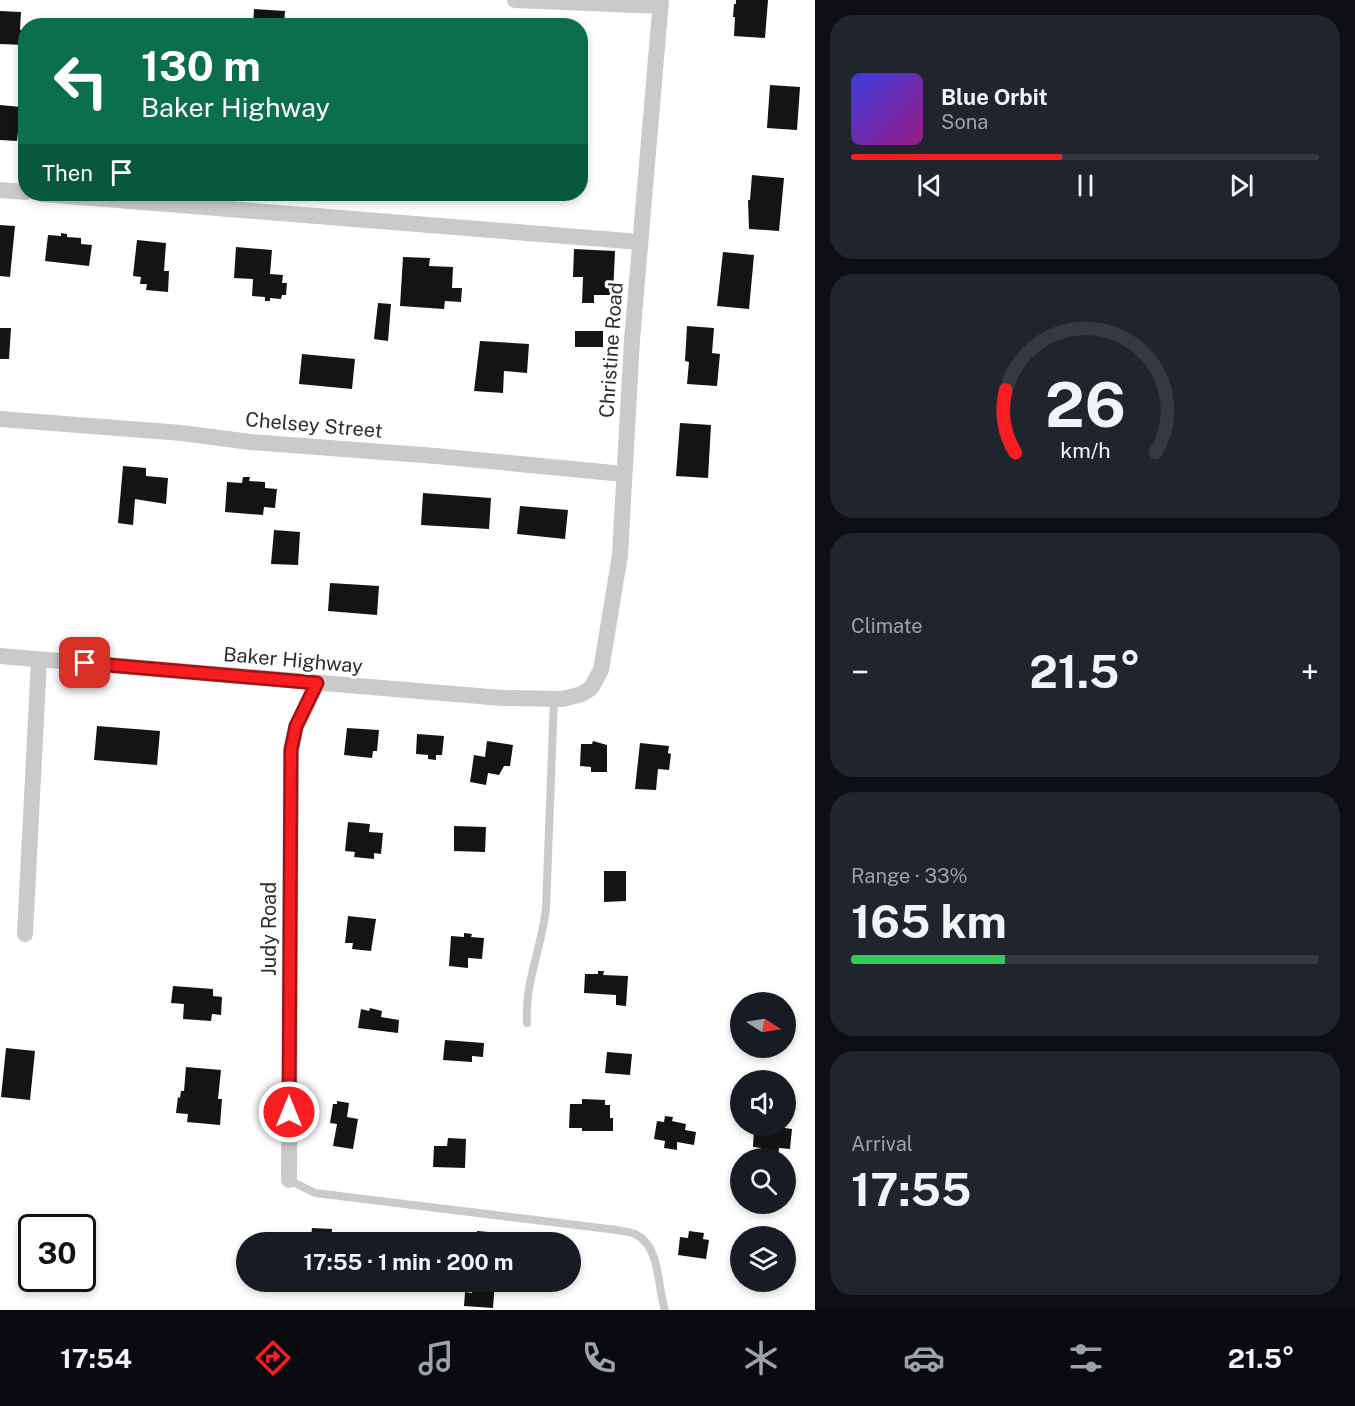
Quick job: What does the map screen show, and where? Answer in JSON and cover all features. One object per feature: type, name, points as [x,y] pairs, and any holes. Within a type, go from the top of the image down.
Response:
[{"type":"street","points":[[515,0],[661,3]]},
{"type":"street","name":"Christine Road","points":[[582,694],[591,688],[601,670],[620,555],[632,340],[661,3]]},
{"type":"street","points":[[0,190],[18,191]]},
{"type":"street","points":[[130,201],[640,242]]},
{"type":"street","name":"Chelsey Street","points":[[0,419],[182,433],[250,442],[436,456],[624,474]]},
{"type":"street","name":"Baker Highway","points":[[0,656],[502,698],[554,699],[582,694]]},
{"type":"street","points":[[25,934],[39,660]]},
{"type":"street","name":"Judy Road","points":[[289,1180],[291,750],[296,726],[317,683]]},
{"type":"lane","points":[[527,1023],[527,998],[544,927],[546,908],[554,699]]},
{"type":"lane","points":[[289,1180],[315,1193],[636,1234],[654,1254],[659,1293],[665,1310]]},
{"type":"building","points":[[736,0],[768,0],[765,38],[734,36],[735,17],[733,17]]},
{"type":"building","points":[[254,9],[285,11],[285,18],[253,18]]},
{"type":"building","points":[[0,11],[21,12],[21,18],[18,18],[18,45],[0,44]]},
{"type":"building","points":[[770,85],[800,87],[797,130],[767,128]]},
{"type":"building","points":[[0,105],[18,107],[17,141],[0,140]]},
{"type":"building","points":[[752,175],[784,178],[779,231],[749,229],[748,200],[750,200]]},
{"type":"building","points":[[0,225],[15,226],[10,277],[0,276]]},
{"type":"building","points":[[61,233],[67,234],[67,237],[81,238],[81,244],[92,245],[89,266],[45,261],[48,235],[61,236]]},
{"type":"building","points":[[137,240],[166,243],[164,271],[169,271],[168,292],[146,290],[147,284],[140,284],[141,277],[133,276]]},
{"type":"building","points":[[236,247],[272,250],[270,274],[283,275],[282,283],[287,283],[286,295],[282,295],[281,299],[270,298],[270,301],[265,301],[265,297],[252,296],[253,279],[234,278]]},
{"type":"building","points":[[574,249],[615,251],[613,295],[594,295],[594,303],[582,303],[583,277],[573,277]]},
{"type":"building","points":[[723,252],[754,255],[749,309],[717,306]]},
{"type":"building","points":[[403,257],[430,258],[429,266],[453,267],[452,288],[462,288],[461,302],[445,301],[444,309],[400,306]]},
{"type":"building","points":[[378,303],[391,304],[388,341],[374,339]]},
{"type":"building","points":[[687,326],[714,328],[712,353],[720,354],[717,386],[687,384],[689,362],[685,361]]},
{"type":"building","points":[[0,328],[11,328],[9,359],[0,359]]},
{"type":"building","points":[[575,331],[603,331],[603,347],[575,347]]},
{"type":"building","points":[[480,341],[529,344],[527,373],[504,371],[503,393],[474,391]]},
{"type":"building","points":[[302,354],[355,359],[352,389],[299,384]]},
{"type":"building","points":[[680,423],[711,425],[708,478],[676,476]]},
{"type":"building","points":[[123,466],[146,468],[146,476],[168,478],[166,504],[135,499],[133,525],[118,523]]},
{"type":"building","points":[[243,477],[250,477],[249,481],[265,482],[265,488],[277,489],[275,508],[264,507],[263,515],[225,512],[227,482],[242,483]]},
{"type":"building","points":[[423,493],[491,498],[489,529],[421,525]]},
{"type":"building","points":[[520,506],[568,510],[565,539],[517,534]]},
{"type":"building","points":[[274,530],[300,532],[298,565],[271,564]]},
{"type":"building","points":[[330,583],[379,586],[377,615],[328,611]]},
{"type":"building","points":[[97,726],[160,731],[157,765],[94,760]]},
{"type":"building","points":[[347,728],[379,730],[377,751],[373,751],[372,758],[344,755]]},
{"type":"building","points":[[417,734],[444,736],[442,755],[436,755],[436,760],[428,759],[428,755],[416,754]]},
{"type":"building","points":[[487,741],[513,745],[510,766],[504,766],[499,775],[488,773],[486,785],[470,782],[474,755],[485,757]]},
{"type":"building","points":[[593,741],[607,745],[607,772],[591,772],[591,767],[580,766],[581,744],[592,744]]},
{"type":"building","points":[[640,743],[669,746],[668,753],[671,754],[669,770],[658,769],[656,790],[635,789]]},
{"type":"building","points":[[348,822],[370,824],[369,832],[383,833],[381,854],[374,853],[374,859],[354,857],[355,852],[345,851]]},
{"type":"building","points":[[454,826],[486,827],[485,852],[454,851]]},
{"type":"building","points":[[604,871],[626,871],[626,901],[604,902]]},
{"type":"building","points":[[348,916],[376,919],[371,951],[352,949],[353,943],[345,943]]},
{"type":"building","points":[[464,933],[472,934],[471,937],[484,938],[482,959],[468,958],[468,968],[449,966],[451,936],[464,937]]},
{"type":"building","points":[[598,971],[604,971],[603,975],[628,976],[626,1006],[616,1005],[616,995],[584,993],[585,974],[598,974]]},
{"type":"building","points":[[173,986],[213,989],[213,996],[222,997],[221,1015],[212,1014],[211,1021],[183,1019],[184,1004],[171,1003]]},
{"type":"building","points":[[370,1008],[382,1011],[381,1017],[399,1020],[398,1033],[358,1028],[361,1009],[369,1011]]},
{"type":"building","points":[[445,1040],[484,1043],[483,1057],[472,1056],[472,1062],[443,1060]]},
{"type":"building","points":[[6,1048],[35,1051],[30,1100],[1,1097]]},
{"type":"building","points":[[607,1052],[632,1054],[630,1075],[605,1073]]},
{"type":"building","points":[[186,1067],[221,1070],[218,1099],[222,1099],[220,1125],[187,1122],[188,1114],[176,1113],[178,1097],[180,1098],[181,1091],[184,1091]]},
{"type":"building","points":[[582,1099],[605,1100],[605,1105],[610,1105],[613,1131],[582,1131],[582,1128],[569,1128],[570,1104],[582,1104]]},
{"type":"building","points":[[337,1101],[349,1103],[347,1117],[358,1119],[353,1149],[333,1146],[337,1124],[330,1123],[333,1104],[337,1104]]},
{"type":"building","points":[[665,1116],[673,1117],[672,1121],[686,1124],[685,1130],[696,1132],[694,1145],[677,1142],[677,1150],[664,1148],[665,1141],[654,1139],[657,1121],[664,1122]]},
{"type":"building","points":[[754,1136],[791,1136],[790,1148],[753,1147]]},
{"type":"building","points":[[448,1138],[466,1139],[465,1168],[433,1167],[434,1146],[447,1146]]},
{"type":"building","points":[[312,1228],[332,1229],[332,1232],[312,1232]]},
{"type":"building","points":[[689,1231],[704,1233],[703,1239],[709,1240],[706,1259],[678,1255],[680,1237],[688,1238]]},
{"type":"building","points":[[465,1292],[494,1292],[493,1308],[464,1306]]},
{"type":"route","points":[[85,663],[317,683],[296,726],[291,750],[289,1112]]}]
